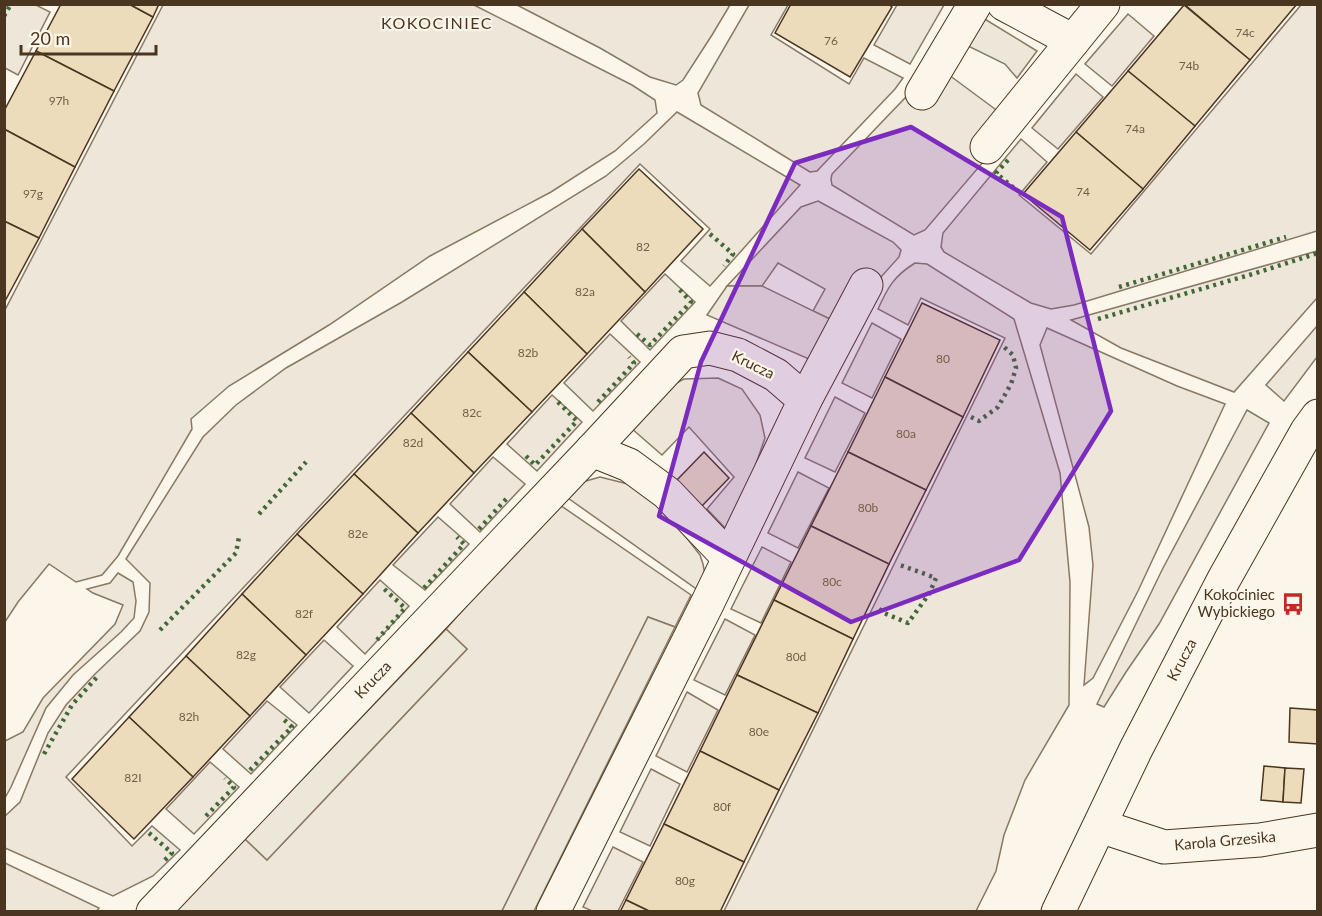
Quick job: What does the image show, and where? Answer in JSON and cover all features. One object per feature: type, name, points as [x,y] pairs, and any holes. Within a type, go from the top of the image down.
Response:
[{"type":"street","points":[[922,93],[975,4]]},
{"type":"street","points":[[1004,4],[1073,41]]},
{"type":"street","points":[[987,147],[1103,4]]},
{"type":"street","points":[[553,912],[806,400],[866,285]]},
{"type":"street","name":"Krucza","points":[[153,912],[683,352],[710,348],[738,355],[776,375],[806,400]]},
{"type":"street","name":"Krucza","points":[[1058,912],[1136,749],[1224,579],[1317,416]]},
{"type":"street","points":[[592,450],[628,465],[667,493],[729,558]]},
{"type":"street","name":"Karola Grzesika","points":[[1100,826],[1164,847],[1260,840],[1317,830]]},
{"type":"highlighted area","points":[[911,127],[1062,217],[1111,411],[1019,560],[851,622],[659,516],[701,362],[795,163]]},
{"type":"shaded area","points":[[7,5],[36,5],[50,12],[18,75],[5,68],[4,9]]},
{"type":"shaded area","points":[[163,5],[474,5],[632,85],[655,100],[657,113],[615,151],[551,192],[430,256],[329,325],[229,386],[191,419],[192,429],[118,556],[102,575],[76,582],[49,564],[5,622],[5,310]]},
{"type":"shaded area","points":[[517,5],[730,5],[683,80],[676,85],[650,77]]},
{"type":"shaded area","points":[[749,5],[788,5],[771,35],[849,84],[864,58],[903,78],[817,171],[810,172],[701,105],[698,93]]},
{"type":"shaded area","points":[[897,5],[944,5],[910,64],[874,45]]},
{"type":"shaded area","points":[[1301,5],[1317,5],[1317,231],[1074,305],[1051,309],[1031,303],[944,252],[941,247],[943,233],[1021,139],[1047,162],[1019,195],[1091,254]]},
{"type":"shaded area","points":[[1128,14],[1154,36],[1112,86],[1085,64]]},
{"type":"shaded area","points":[[983,18],[1037,51],[1017,78],[1005,64],[966,45]]},
{"type":"shaded area","points":[[1076,74],[1103,97],[1058,149],[1032,128]]},
{"type":"shaded area","points":[[949,75],[999,112],[990,154],[925,230],[914,235],[832,185],[832,174],[905,98],[924,108]]},
{"type":"shaded area","points":[[677,112],[800,185],[710,286],[681,261],[710,229],[640,164],[66,777],[132,846],[152,826],[180,850],[153,876],[113,896],[5,848],[5,816],[20,802],[48,733],[66,705],[140,631],[149,612],[150,583],[126,559],[203,437],[236,405],[286,368],[402,302],[606,176]]},
{"type":"shaded area","points":[[818,201],[893,242],[901,250],[899,257],[881,277],[861,271],[834,321],[813,311],[825,289],[778,263],[762,286],[727,286],[801,207]]},
{"type":"shaded area","points":[[1317,251],[1317,298],[1234,392],[1121,348],[1071,320]]},
{"type":"shaded area","points":[[915,263],[927,264],[1014,319],[1060,473],[1070,582],[1069,705],[1025,780],[1004,835],[996,871],[976,911],[724,911],[1005,338],[921,298],[908,325],[878,309],[892,283]]},
{"type":"shaded area","points":[[665,274],[695,302],[650,350],[621,321]]},
{"type":"shaded area","points":[[727,286],[762,286],[834,321],[816,362],[707,315]]},
{"type":"shaded area","points":[[872,323],[901,339],[872,398],[842,383]]},
{"type":"shaded area","points":[[1317,326],[1317,357],[1284,401],[1266,385]]},
{"type":"shaded area","points":[[1047,328],[1177,386],[1225,404],[1138,591],[1093,678],[1084,685],[1093,565],[1089,527],[1040,345]]},
{"type":"shaded area","points":[[610,334],[640,362],[593,411],[564,383]]},
{"type":"shaded area","points":[[718,378],[742,389],[760,415],[765,438],[748,487],[727,530],[707,509],[734,477],[689,427],[662,455],[631,428],[661,391],[684,379]]},
{"type":"shaded area","points":[[552,395],[582,422],[537,471],[507,444]]},
{"type":"shaded area","points":[[835,397],[865,413],[835,472],[805,458]]},
{"type":"shaded area","points":[[1247,410],[1269,423],[1159,624],[1104,707],[1097,704],[1162,570]]},
{"type":"shaded area","points":[[493,457],[525,484],[480,532],[450,504]]},
{"type":"shaded area","points":[[798,472],[829,488],[798,548],[768,533]]},
{"type":"shaded area","points":[[600,477],[628,484],[647,495],[679,528],[700,555],[703,564],[705,575],[698,590],[565,496],[579,483]]},
{"type":"shaded area","points":[[557,503],[691,595],[675,627],[648,617],[502,911],[174,912],[245,839],[267,860],[467,649],[446,629]]},
{"type":"shaded area","points":[[438,517],[469,544],[425,590],[393,565]]},
{"type":"shaded area","points":[[762,547],[791,562],[761,623],[731,609]]},
{"type":"shaded area","points":[[118,573],[133,582],[136,601],[134,618],[73,675],[46,708],[5,798],[5,741],[23,732],[43,698],[115,624],[123,605],[87,589],[110,583]]},
{"type":"shaded area","points":[[380,580],[409,606],[365,654],[337,627]]},
{"type":"shaded area","points":[[648,617],[675,627],[534,911],[502,911]]},
{"type":"shaded area","points":[[725,619],[755,635],[725,695],[694,680]]},
{"type":"shaded area","points":[[446,629],[467,649],[267,860],[245,839]]},
{"type":"shaded area","points":[[324,640],[353,666],[309,713],[280,687]]},
{"type":"shaded area","points":[[687,692],[718,710],[687,772],[656,756]]},
{"type":"shaded area","points":[[267,701],[297,725],[251,774],[223,749]]},
{"type":"shaded area","points":[[210,762],[239,787],[194,834],[166,809]]},
{"type":"shaded area","points":[[651,769],[680,784],[650,846],[620,832]]},
{"type":"shaded area","points":[[613,847],[643,862],[618,911],[592,911],[583,907]]},
{"type":"shaded area","points":[[4,863],[99,908],[96,912],[5,911]]},
{"type":"building","points":[[61,4],[129,4],[153,17],[114,91],[36,51]]},
{"type":"building","points":[[129,4],[159,4],[153,17]]},
{"type":"building","points":[[791,4],[888,4],[892,7],[850,77],[775,33]]},
{"type":"building","points":[[1184,4],[1297,4],[1250,60]]},
{"type":"building","points":[[1184,5],[1250,60],[1195,126],[1128,71]]},
{"type":"building","points":[[36,51],[114,91],[75,167],[4,129],[4,111]]},
{"type":"building","points":[[1128,71],[1195,126],[1143,189],[1076,132]]},
{"type":"building","points":[[4,129],[75,167],[39,238],[4,221]]},
{"type":"building","points":[[1076,132],[1143,189],[1090,250],[1023,194]]},
{"type":"building","points":[[639,169],[703,229],[645,292],[582,229]]},
{"type":"building","points":[[4,221],[39,238],[4,303]]},
{"type":"building","points":[[582,229],[645,292],[587,354],[524,292]]},
{"type":"building","points":[[524,292],[587,354],[532,412],[468,352]]},
{"type":"building","points":[[922,303],[1000,340],[963,417],[885,377]]},
{"type":"building","points":[[468,352],[532,412],[474,473],[411,413]]},
{"type":"building","points":[[885,377],[963,417],[926,490],[848,452]]},
{"type":"building","points":[[411,413],[474,473],[418,533],[354,474]]},
{"type":"building","points":[[704,452],[729,478],[702,506],[676,481]]},
{"type":"building","points":[[848,452],[926,490],[889,564],[811,526]]},
{"type":"building","points":[[354,474],[418,533],[363,594],[297,534]]},
{"type":"building","points":[[811,526],[889,564],[853,639],[774,600]]},
{"type":"building","points":[[297,534],[363,594],[306,655],[242,594]]},
{"type":"building","points":[[242,594],[306,655],[250,716],[186,656]]},
{"type":"building","points":[[774,600],[853,639],[818,713],[737,675]]},
{"type":"building","points":[[186,656],[250,716],[193,777],[129,717]]},
{"type":"building","points":[[737,675],[818,713],[779,790],[700,751]]},
{"type":"building","points":[[1290,708],[1318,710],[1318,744],[1289,742]]},
{"type":"building","points":[[129,717],[193,777],[134,839],[72,779]]},
{"type":"building","points":[[700,751],[779,790],[744,862],[664,824]]},
{"type":"building","points":[[1264,766],[1285,768],[1283,802],[1261,800]]},
{"type":"building","points":[[1285,768],[1304,769],[1301,803],[1283,802]]},
{"type":"building","points":[[664,824],[744,862],[720,912],[651,912],[626,900]]},
{"type":"building","points":[[626,900],[651,912],[620,912]]},
{"type":"hedge","points":[[4,16],[11,4]]},
{"type":"hedge","points":[[1008,160],[996,173],[1015,189]]},
{"type":"hedge","points":[[710,234],[733,254],[724,266]]},
{"type":"hedge","points":[[1119,287],[1286,237]]},
{"type":"hedge","points":[[1098,319],[1318,253]]},
{"type":"hedge","points":[[637,334],[650,345],[691,302],[679,289]]},
{"type":"hedge","points":[[971,417],[979,421],[998,407],[1011,384],[1016,368],[1013,355],[1004,347]]},
{"type":"hedge","points":[[598,402],[634,363],[629,357]]},
{"type":"hedge","points":[[526,456],[535,465],[577,421],[556,400]]},
{"type":"hedge","points":[[259,514],[306,462]]},
{"type":"hedge","points":[[479,529],[507,498]]},
{"type":"hedge","points":[[160,630],[236,553],[239,537]]},
{"type":"hedge","points":[[424,588],[464,544],[457,537]]},
{"type":"hedge","points":[[879,609],[908,623],[929,594],[936,578],[900,565]]},
{"type":"hedge","points":[[377,640],[405,608],[382,587]]},
{"type":"hedge","points":[[44,754],[72,705],[97,677]]},
{"type":"hedge","points":[[250,770],[292,727],[281,717]]},
{"type":"hedge","points":[[206,816],[234,787],[225,778]]},
{"type":"hedge","points":[[149,833],[172,853],[162,863]]},
{"type":"place","name":"Kokociniec Wybickiego","points":[[1293,604]]},
{"type":"district","name":"KOKOCINIEC","points":[[437,23]]}]
